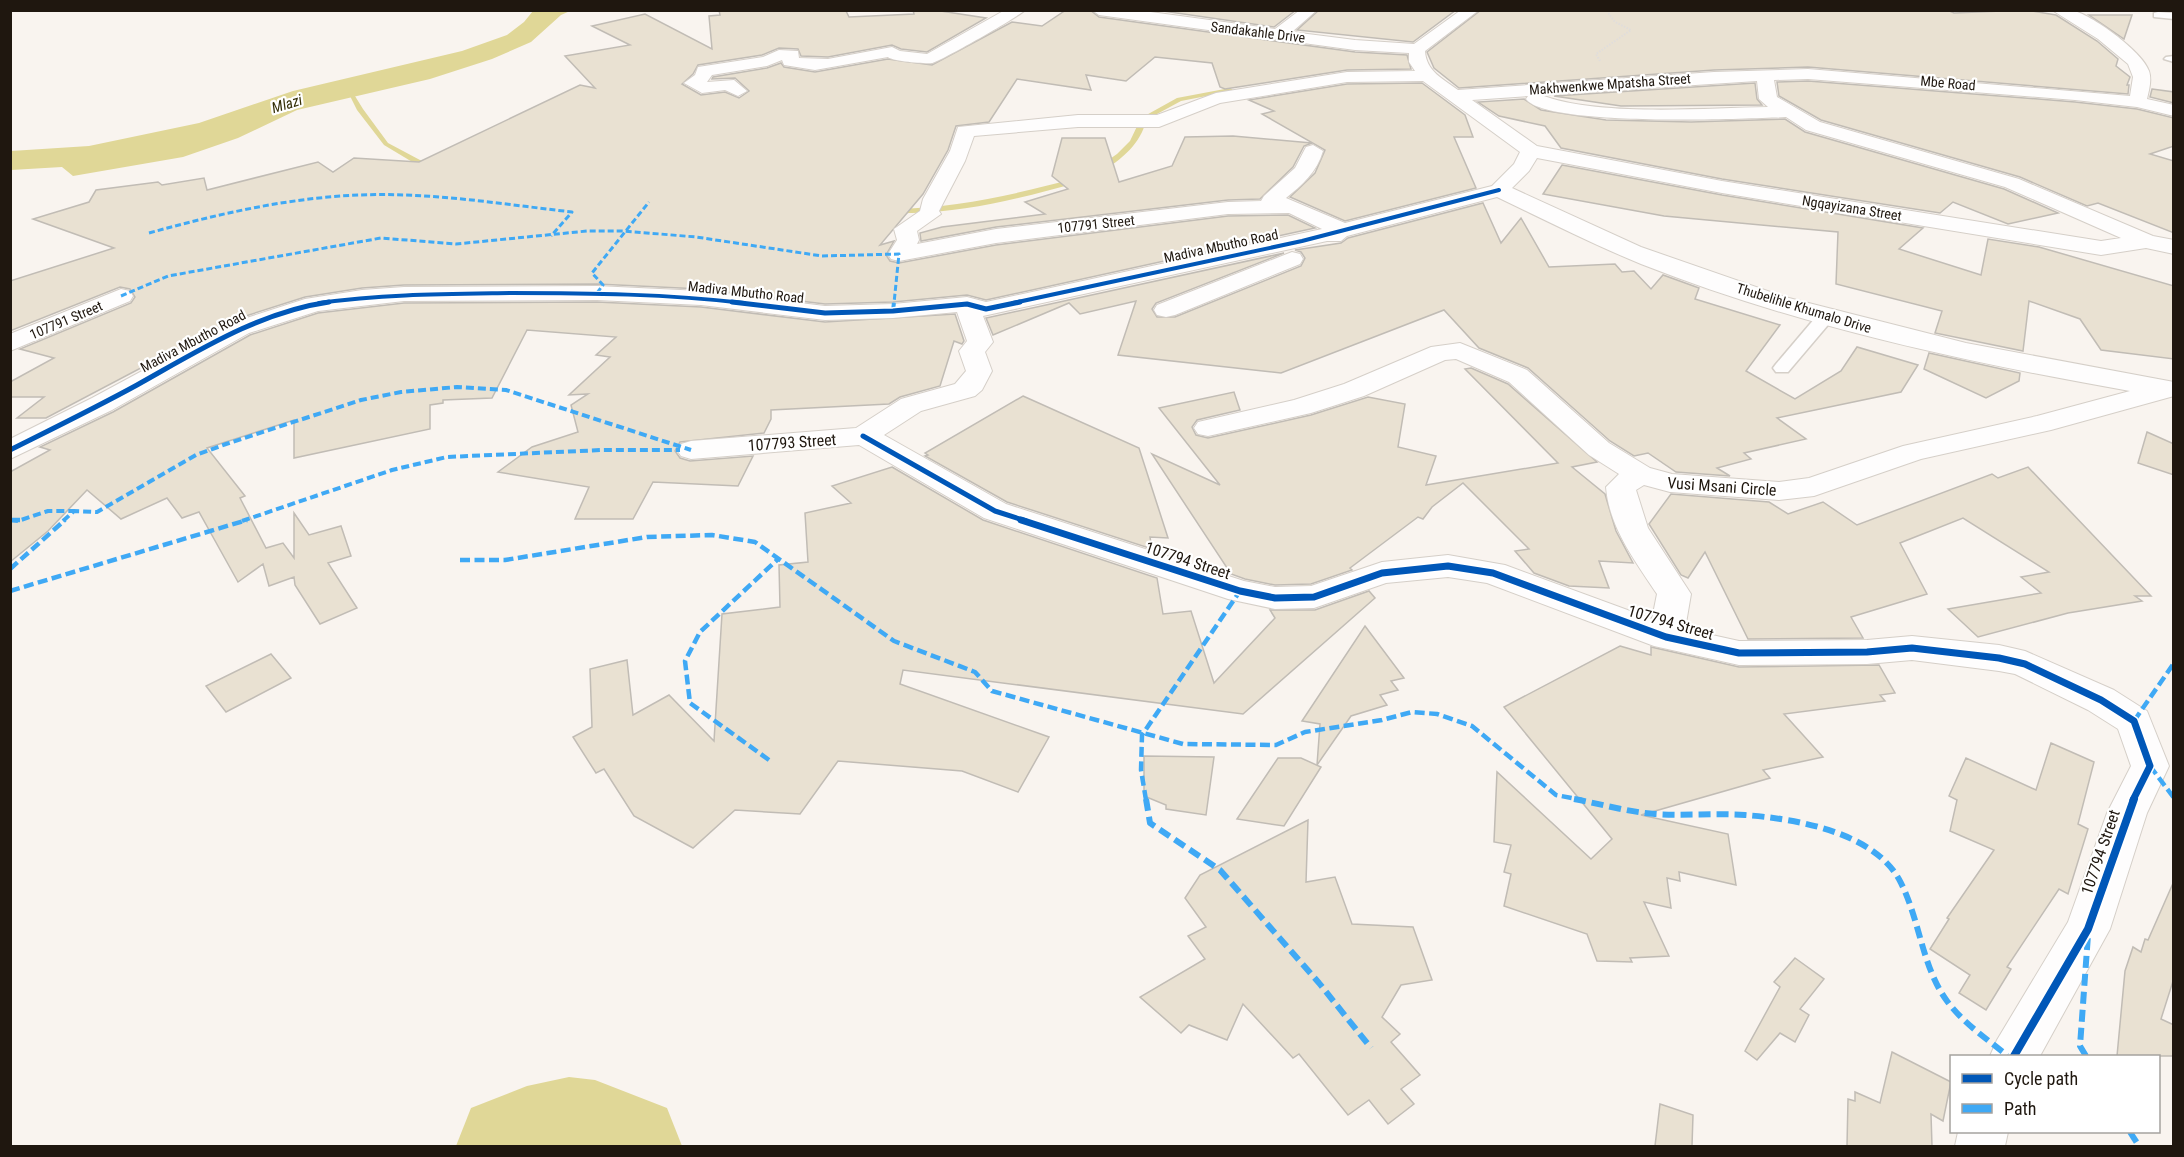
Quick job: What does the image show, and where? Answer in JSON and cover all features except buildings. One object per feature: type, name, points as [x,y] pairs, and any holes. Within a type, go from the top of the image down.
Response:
[{"type":"street","points":[[738,91],[728,84],[702,88],[693,82],[703,77],[704,71],[767,61],[779,55],[792,56],[790,61],[794,63],[816,66],[876,53],[892,52],[896,57],[908,55],[930,59],[946,48],[958,45],[1018,10]]},
{"type":"street","name":"Sandakahle Drive","points":[[1099,10],[1278,35],[1417,49]]},
{"type":"street","points":[[1278,35],[1310,10]]},
{"type":"street","points":[[1472,10],[1417,49],[1417,62],[1427,76],[1531,151],[1522,167],[1499,190]]},
{"type":"street","points":[[2059,10],[2098,32],[2139,68],[2142,81],[2137,102]]},
{"type":"street","points":[[1765,75],[1768,99],[1785,112],[1827,131],[2012,183],[2146,241]]},
{"type":"street","name":"Makhwenkwe Mpatsha Street","points":[[1455,96],[1635,82],[1765,75]]},
{"type":"street","name":"Mbe Road","points":[[1765,75],[1880,78],[2137,102],[2174,111]]},
{"type":"street","name":"107791 Street","points":[[1293,207],[1228,208],[1067,226],[996,236],[899,254],[908,240],[905,229],[929,211],[935,191],[950,171],[964,142],[965,131],[1078,121],[1159,121],[1216,98],[1347,77],[1427,76]]},
{"type":"street","points":[[1504,92],[1553,106],[1596,112],[1704,114],[1785,112]]},
{"type":"street","name":"107791 Street","points":[[1313,151],[1311,161],[1304,171],[1270,200],[1293,207],[1341,230]]},
{"type":"street","name":"Ngqayizana Street","points":[[1531,151],[1722,187],[2101,248],[2146,241],[2174,247]]},
{"type":"street","name":"Madiva Mbutho Road","points":[[10,450],[102,404],[240,328],[314,304],[404,294],[597,293],[701,298],[825,313],[893,311],[967,304],[986,309],[1302,241],[1499,190]]},
{"type":"street","name":"Thubelihle Khumalo Drive","points":[[1499,190],[1653,260],[1827,315],[1987,357],[2171,390]]},
{"type":"street","points":[[1166,310],[1323,246],[1341,230]]},
{"type":"street","name":"107791 Street","points":[[10,343],[121,296]]},
{"type":"street","name":"107793 Street","points":[[691,450],[863,436],[911,405],[965,390],[972,384],[979,371],[972,351],[980,342],[967,304]]},
{"type":"street","name":"Vusi Msani Circle","points":[[1208,428],[1309,404],[1354,390],[1440,352],[1460,351],[1518,376],[1599,449],[1639,474],[1670,483],[1710,488],[1779,491],[1814,487],[1913,452],[2041,424],[2171,390]]},
{"type":"street","name":"107794 Street","points":[[863,436],[905,458],[963,495],[995,511],[1240,591],[1275,598],[1314,597],[1382,573],[1448,566],[1493,573],[1666,637],[1739,653],[1867,652],[1912,648],[1999,658],[2025,664],[2101,699],[2134,721],[2150,766],[2127,813],[2088,929],[2014,1055]]},
{"type":"street","points":[[1639,474],[1621,487],[1621,495],[1639,543],[1674,594],[1666,637]]},
{"type":"lane","points":[[2158,15],[2174,15]]},
{"type":"lane","points":[[1782,368],[1827,315]]},
{"type":"path","points":[[1606,10],[1615,22],[1631,30],[1599,51],[1596,57],[1604,65],[1635,82]]},
{"type":"water","name":"Mlazi","points":[[533,11],[570,11],[561,15],[531,42],[492,59],[430,79],[297,110],[238,138],[183,157],[73,176],[62,167],[11,170],[11,151],[89,146],[199,123],[293,91],[462,51],[507,35],[524,22]]},
{"type":"waterway","points":[[348,89],[360,110],[386,144],[432,170]]},
{"type":"waterway","points":[[1098,170],[1120,155],[1133,142],[1143,119],[1179,99],[1230,90]]},
{"type":"waterway","points":[[894,211],[918,211],[987,203],[1077,180]]},
{"type":"waterway","points":[[509,1146],[542,1134],[569,1129],[595,1133],[629,1146]]},
{"type":"marked path","points":[[149,233],[227,213],[280,203],[334,196],[387,195],[440,198],[572,212],[551,236]]},
{"type":"marked path","points":[[597,293],[603,285],[592,273],[649,202]]},
{"type":"marked path","points":[[121,296],[168,276],[381,238],[456,244],[587,231],[624,231],[696,237],[822,256],[899,254],[893,311]]},
{"type":"marked path","points":[[10,569],[74,511],[97,512],[196,455],[361,400],[401,392],[457,387],[506,390],[691,450]]},
{"type":"marked path","points":[[10,591],[210,532],[392,470],[447,457],[602,450],[680,450]]},
{"type":"marked path","points":[[10,520],[18,521],[48,511],[74,511]]},
{"type":"marked path","points":[[460,560],[505,560],[647,537],[712,535],[755,542],[894,641],[975,672],[992,691],[1183,744],[1276,745],[1305,732],[1382,720],[1412,712],[1437,714],[1472,726],[1556,795],[1653,814],[1746,815],[1821,827],[1840,833],[1866,847],[1890,867],[1901,883],[1933,975],[1947,1001],[1966,1022],[2007,1055]]},
{"type":"marked path","points":[[769,760],[690,703],[685,661],[700,632],[778,559]]},
{"type":"marked path","points":[[1240,591],[1142,735],[1141,770],[1150,823],[1220,870],[1319,983],[1371,1048]]},
{"type":"marked path","points":[[2134,721],[2174,663]]},
{"type":"marked path","points":[[2150,766],[2174,798]]},
{"type":"marked path","points":[[2085,1055],[2080,1046],[2088,935]]},
{"type":"marked path","points":[[2131,1133],[2139,1146]]},
{"type":"cycle path","points":[[10,450],[102,404],[240,328],[314,304],[404,294],[597,293],[701,298],[825,313],[893,311],[967,304],[986,309],[1302,241],[1499,190]]},
{"type":"cycle path","points":[[863,436],[995,511],[1240,591],[1275,598],[1314,597],[1382,573],[1448,566],[1493,573],[1666,637],[1739,653],[1867,652],[1912,648],[1999,658],[2025,664],[2101,700],[2134,721],[2150,766],[2127,813],[2088,929],[2015,1055]]}]
